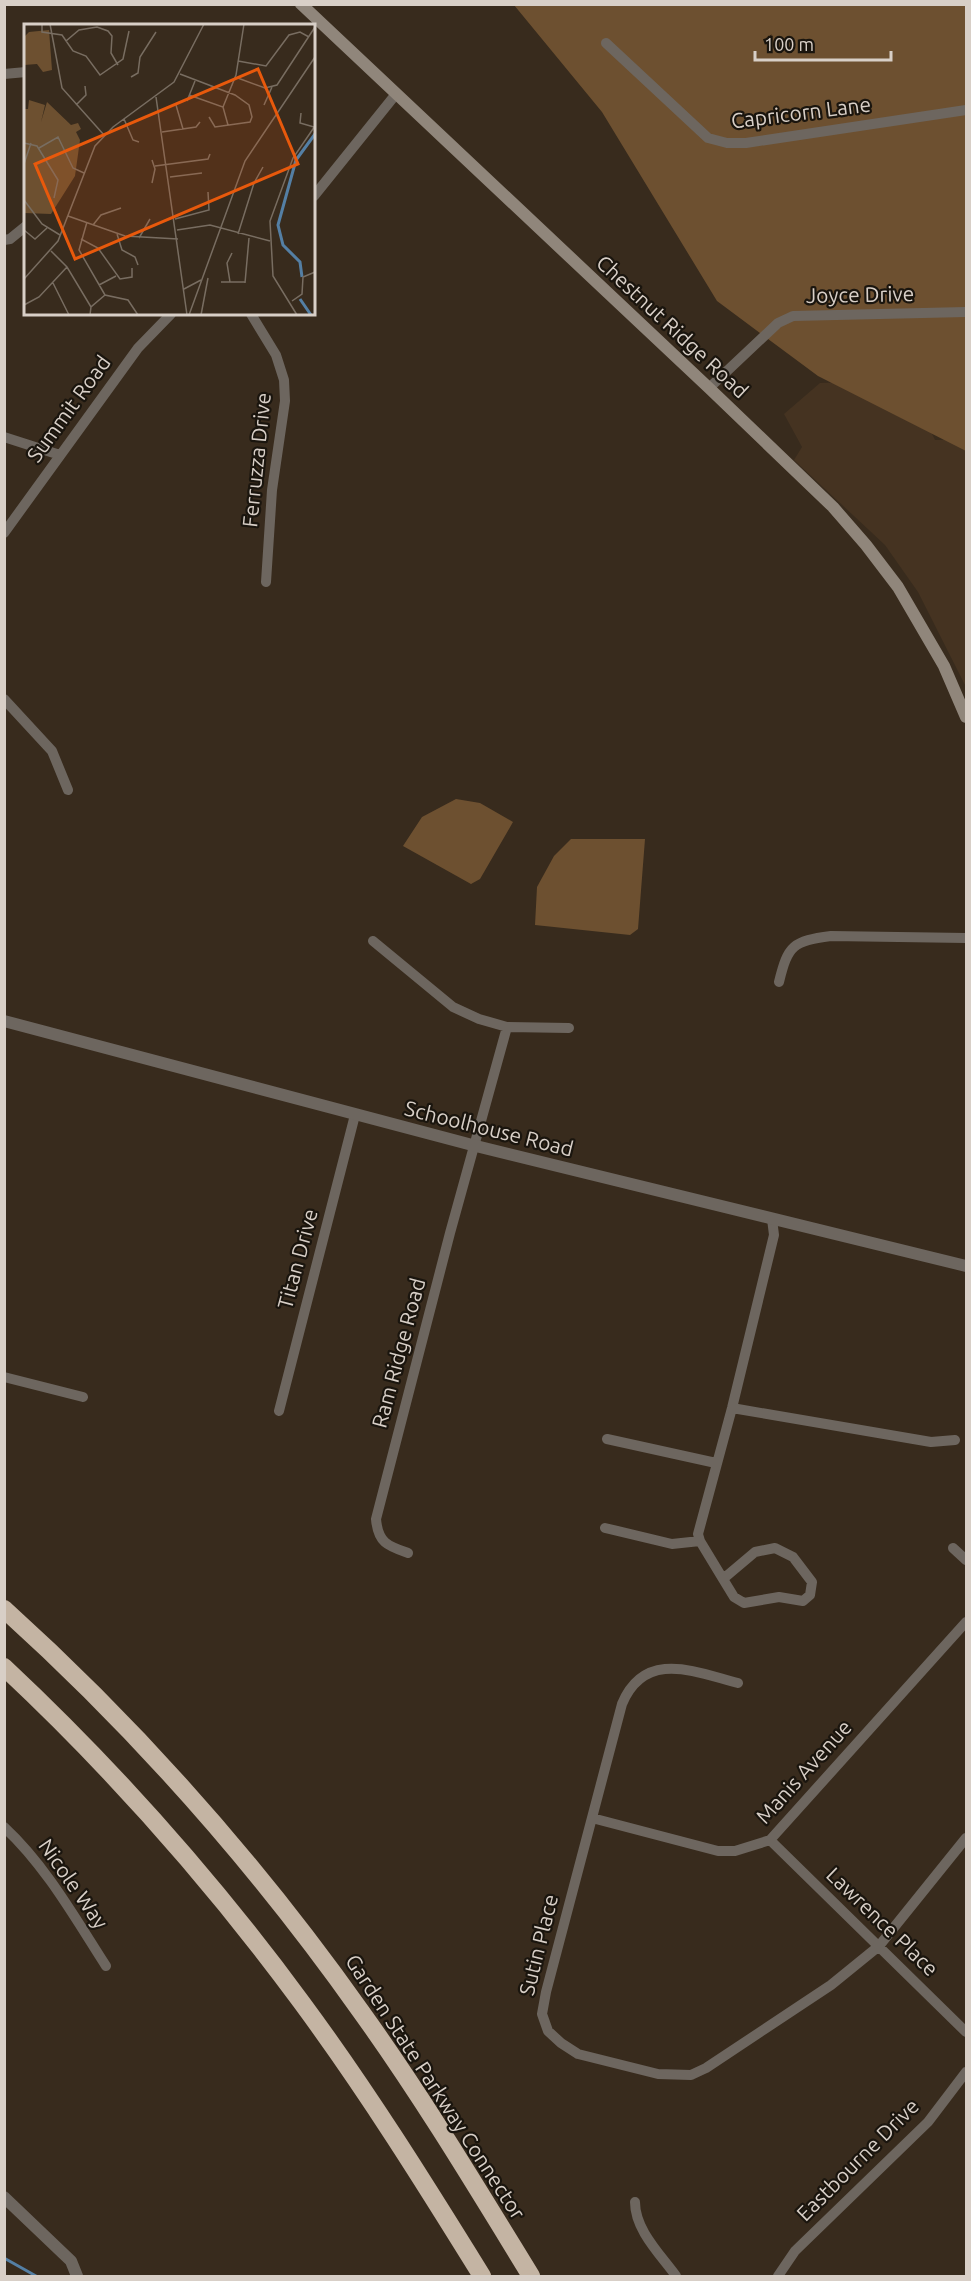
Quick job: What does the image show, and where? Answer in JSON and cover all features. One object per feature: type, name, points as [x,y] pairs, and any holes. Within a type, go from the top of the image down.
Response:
[{"type":"highway","name":"Garden State Parkway Connector","points":[[4,1609],[90,1690],[152,1754],[282,1905],[394,2058],[531,2277]]},
{"type":"highway","points":[[4,1668],[134,1799],[263,1951],[316,2022],[379,2114],[482,2277]]},
{"type":"main road","name":"Chestnut Ridge Road","points":[[302,4],[833,507],[867,545],[898,587],[964,703],[966,717]]},
{"type":"street","name":"Capricorn Lane","points":[[606,43],[691,124],[708,138],[727,143],[746,143],[966,110]]},
{"type":"street","points":[[4,74],[24,72]]},
{"type":"street","points":[[315,195],[396,94]]},
{"type":"street","points":[[4,240],[10,239],[24,228]]},
{"type":"street","name":"Joyce Drive","points":[[709,388],[778,323],[793,316],[966,312]]},
{"type":"street","name":"Summit Road","points":[[4,533],[138,348],[170,315]]},
{"type":"street","name":"Ferruzza Drive","points":[[252,315],[276,355],[284,380],[285,401],[272,490],[266,582]]},
{"type":"street","points":[[4,437],[60,455]]},
{"type":"street","points":[[4,699],[52,751],[68,790]]},
{"type":"street","points":[[779,982],[785,958],[794,945],[810,939],[831,936],[966,938]]},
{"type":"street","points":[[373,941],[453,1007],[479,1019],[507,1027],[569,1028]]},
{"type":"street","name":"Schoolhouse Road","points":[[4,1021],[476,1146],[966,1266]]},
{"type":"street","points":[[476,1146],[507,1027]]},
{"type":"street","name":"Titan Drive","points":[[279,1412],[355,1115]]},
{"type":"street","name":"Ram Ridge Road","points":[[408,1553],[391,1547],[381,1540],[376,1519],[450,1233],[476,1146]]},
{"type":"street","points":[[723,1579],[755,1552],[775,1548],[793,1557],[812,1582],[812,1590],[803,1601],[779,1597],[748,1604],[734,1597],[723,1579],[700,1541],[698,1534],[732,1408],[774,1235],[772,1219]]},
{"type":"street","points":[[4,1377],[83,1397]]},
{"type":"street","points":[[732,1408],[931,1442],[956,1440]]},
{"type":"street","points":[[607,1438],[716,1463]]},
{"type":"street","points":[[605,1528],[672,1544],[700,1541]]},
{"type":"street","points":[[953,1548],[966,1560]]},
{"type":"street","name":"Manis Avenue","points":[[592,1818],[718,1851],[735,1851],[770,1840],[966,1622]]},
{"type":"street","name":"Sutin Place","points":[[738,1683],[684,1670],[664,1668],[650,1671],[626,1692],[546,1992],[542,2014],[548,2031],[561,2043],[578,2054],[658,2074],[691,2075],[706,2068],[831,1984],[879,1946],[966,1838]]},
{"type":"street","name":"Nicole Way","points":[[4,1827],[26,1848],[44,1871],[106,1966]]},
{"type":"street","name":"Lawrence Place","points":[[770,1840],[966,2032]]},
{"type":"street","name":"Eastbourne Drive","points":[[778,2277],[795,2251],[928,2122],[966,2072]]},
{"type":"street","points":[[4,2198],[71,2261],[77,2277]]},
{"type":"street","points":[[635,2202],[635,2215],[642,2229],[675,2277]]},
{"type":"shaded area","points":[[514,5],[966,5],[966,451],[818,376],[717,301],[602,112]]},
{"type":"shaded area","points":[[906,380],[935,440],[966,439],[966,687],[918,592],[885,545],[794,460],[802,447],[784,414],[820,383]]},
{"type":"shaded area","points":[[456,799],[480,803],[513,822],[480,879],[471,884],[403,846],[422,817]]},
{"type":"shaded area","points":[[571,839],[645,839],[638,929],[630,935],[535,925],[537,887],[554,856]]},
{"type":"waterway","points":[[4,2258],[36,2276]]}]
